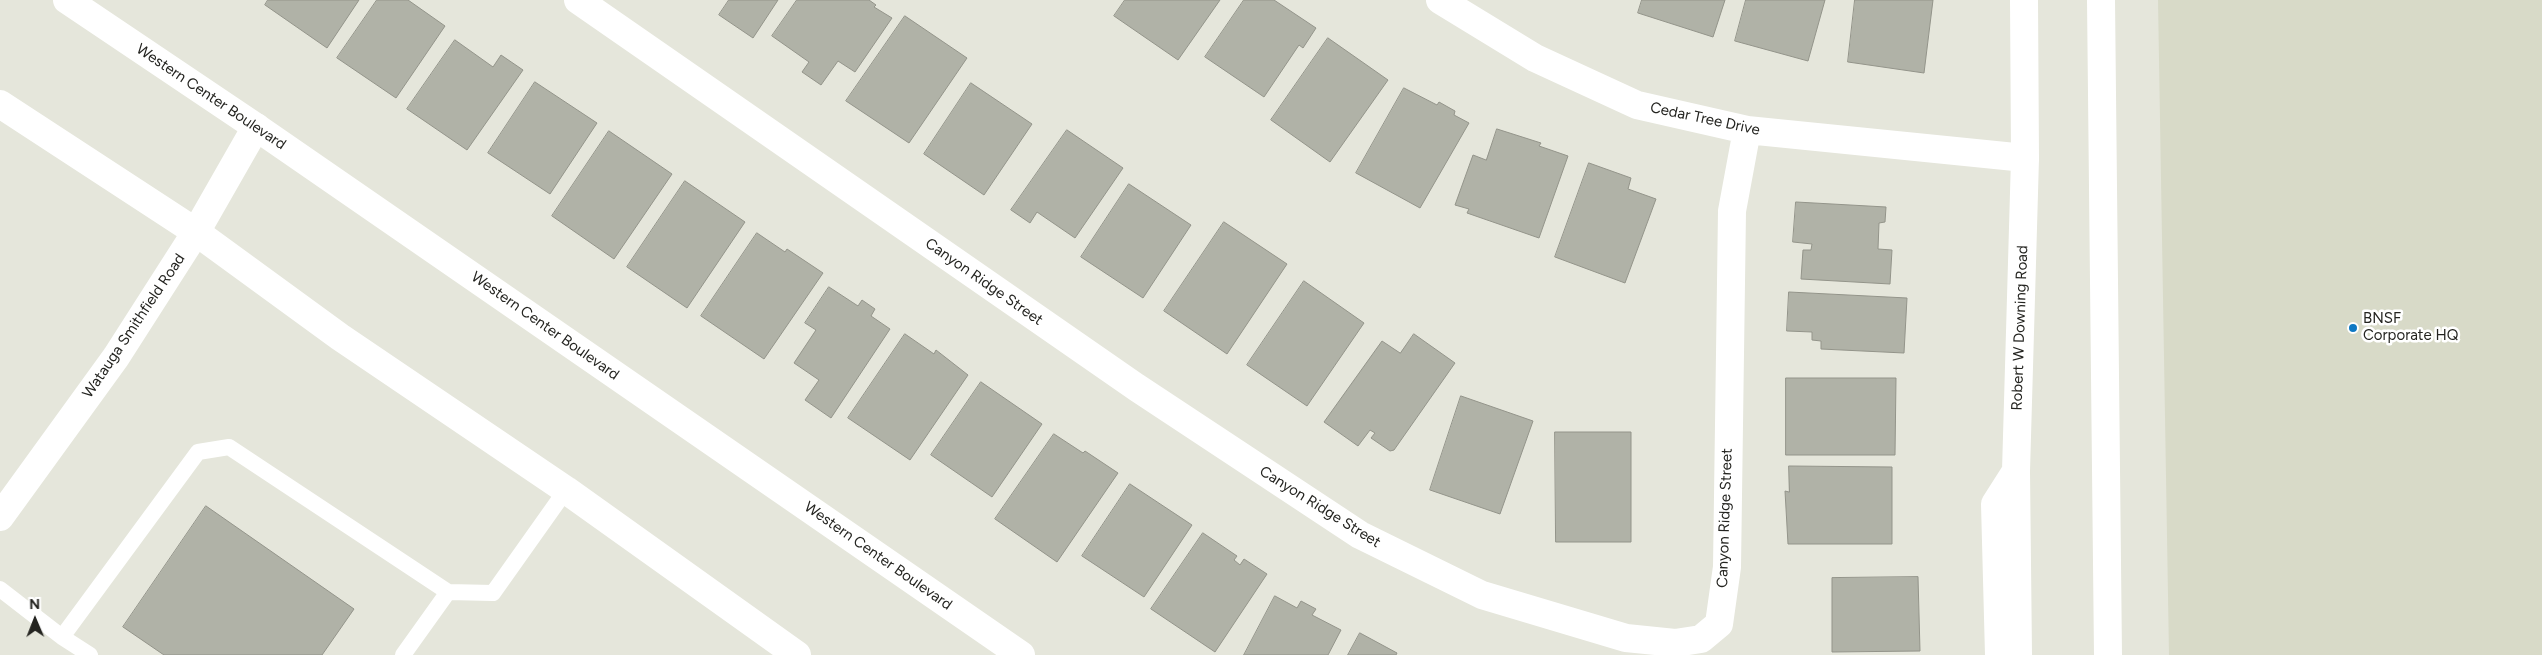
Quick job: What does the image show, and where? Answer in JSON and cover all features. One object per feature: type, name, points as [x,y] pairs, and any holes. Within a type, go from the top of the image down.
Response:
[{"type":"main road","name":"Western Center Boulevard","points":[[67,0],[256,126],[1021,655]]},
{"type":"main road","name":"Canyon Ridge Street","points":[[578,0],[1136,387],[1360,535],[1482,595],[1626,638],[1674,643],[1701,639],[1719,624],[1726,567],[1732,212],[1747,130]]},
{"type":"main road","name":"Cedar Tree Drive","points":[[1440,0],[1535,58],[1637,105],[1747,130],[2025,158]]},
{"type":"main road","name":"Robert W Downing Road","points":[[2018,655],[2016,471],[2025,158],[2024,0]]},
{"type":"main road","points":[[2101,0],[2108,655]]},
{"type":"main road","points":[[0,104],[196,232],[340,337],[566,490],[797,655]]},
{"type":"main road","name":"Watauga Smithfield Road","points":[[0,518],[116,357],[196,232],[256,126]]},
{"type":"main road","points":[[1999,655],[1995,504],[2016,471]]},
{"type":"lane","points":[[62,636],[198,452],[229,447],[448,592],[493,592],[566,490]]},
{"type":"lane","points":[[0,589],[90,655]]},
{"type":"lane","points":[[403,655],[448,592]]},
{"type":"shaded area","name":"BNSF Corporate HQ","points":[[2158,0],[2542,0],[2542,655],[2169,655]]},
{"type":"building","points":[[268,0],[359,0],[327,48],[265,5]]},
{"type":"building","points":[[377,0],[408,0],[445,26],[396,98],[337,58]]},
{"type":"building","points":[[729,0],[778,0],[753,38],[719,15]]},
{"type":"building","points":[[797,0],[869,0],[876,5],[874,7],[892,18],[855,72],[838,61],[821,85],[802,72],[809,62],[772,36]]},
{"type":"building","points":[[1125,0],[1220,0],[1178,60],[1114,16]]},
{"type":"building","points":[[1244,0],[1274,0],[1316,28],[1303,48],[1299,45],[1264,97],[1205,57]]},
{"type":"building","points":[[1642,0],[1725,0],[1713,37],[1638,13]]},
{"type":"building","points":[[1746,0],[1825,0],[1808,61],[1735,41]]},
{"type":"building","points":[[1855,0],[1933,0],[1924,73],[1848,62]]},
{"type":"building","points":[[905,16],[967,58],[909,143],[846,101]]},
{"type":"building","points":[[1328,38],[1388,80],[1330,162],[1271,120]]},
{"type":"building","points":[[455,40],[493,67],[501,55],[523,70],[467,150],[407,109]]},
{"type":"building","points":[[535,82],[597,123],[550,194],[488,153]]},
{"type":"building","points":[[971,83],[1032,124],[984,195],[924,154]]},
{"type":"building","points":[[1404,88],[1437,105],[1439,102],[1455,111],[1454,115],[1469,123],[1420,208],[1356,173]]},
{"type":"building","points":[[1497,129],[1541,143],[1539,146],[1568,156],[1539,238],[1467,213],[1469,209],[1455,205],[1473,155],[1486,160]]},
{"type":"building","points":[[1067,130],[1123,168],[1075,238],[1037,212],[1030,223],[1011,210]]},
{"type":"building","points":[[609,131],[672,174],[614,259],[552,216]]},
{"type":"building","points":[[1589,163],[1631,178],[1628,189],[1656,199],[1625,283],[1555,257]]},
{"type":"building","points":[[685,181],[745,222],[687,308],[627,267]]},
{"type":"building","points":[[1129,184],[1191,225],[1143,298],[1081,257]]},
{"type":"building","points":[[1796,202],[1886,207],[1885,222],[1879,223],[1878,249],[1892,250],[1890,284],[1801,279],[1803,250],[1811,250],[1812,244],[1793,242]]},
{"type":"building","points":[[1224,222],[1287,264],[1227,354],[1164,311]]},
{"type":"building","points":[[757,233],[785,252],[787,249],[823,273],[764,359],[701,316]]},
{"type":"building","points":[[1304,281],[1364,323],[1307,406],[1247,365]]},
{"type":"building","points":[[829,287],[858,306],[862,300],[875,309],[871,316],[890,329],[831,418],[805,400],[819,380],[794,363],[816,330],[805,323]]},
{"type":"building","points":[[1789,292],[1907,298],[1904,353],[1821,349],[1821,341],[1812,340],[1812,332],[1787,331]]},
{"type":"building","points":[[905,334],[934,354],[936,350],[968,375],[910,460],[848,418]]},
{"type":"building","points":[[1414,334],[1455,363],[1394,450],[1390,451],[1371,438],[1375,433],[1370,430],[1358,446],[1324,422],[1382,341],[1400,353]]},
{"type":"building","points":[[1786,378],[1896,378],[1895,455],[1786,455]]},
{"type":"building","points":[[981,382],[1042,424],[992,497],[931,455]]},
{"type":"building","points":[[1461,396],[1533,421],[1500,514],[1430,490]]},
{"type":"building","points":[[1555,432],[1631,432],[1631,542],[1556,542]]},
{"type":"building","points":[[1054,434],[1083,453],[1085,451],[1118,473],[1057,562],[995,519]]},
{"type":"building","points":[[1789,466],[1892,467],[1892,544],[1788,544],[1785,491],[1789,492]]},
{"type":"building","points":[[1130,484],[1192,525],[1144,597],[1082,556]]},
{"type":"building","points":[[206,506],[354,609],[322,655],[164,655],[123,627]]},
{"type":"building","points":[[1203,533],[1237,556],[1234,560],[1240,565],[1244,559],[1267,574],[1215,652],[1151,609]]},
{"type":"building","points":[[1918,577],[1920,651],[1832,652],[1832,578]]},
{"type":"building","points":[[1275,596],[1297,608],[1301,601],[1316,609],[1312,615],[1341,630],[1328,655],[1244,655]]},
{"type":"building","points":[[1360,633],[1397,653],[1396,655],[1348,655]]},
{"type":"place","name":"BNSF Corporate HQ","points":[[2353,328]]}]
